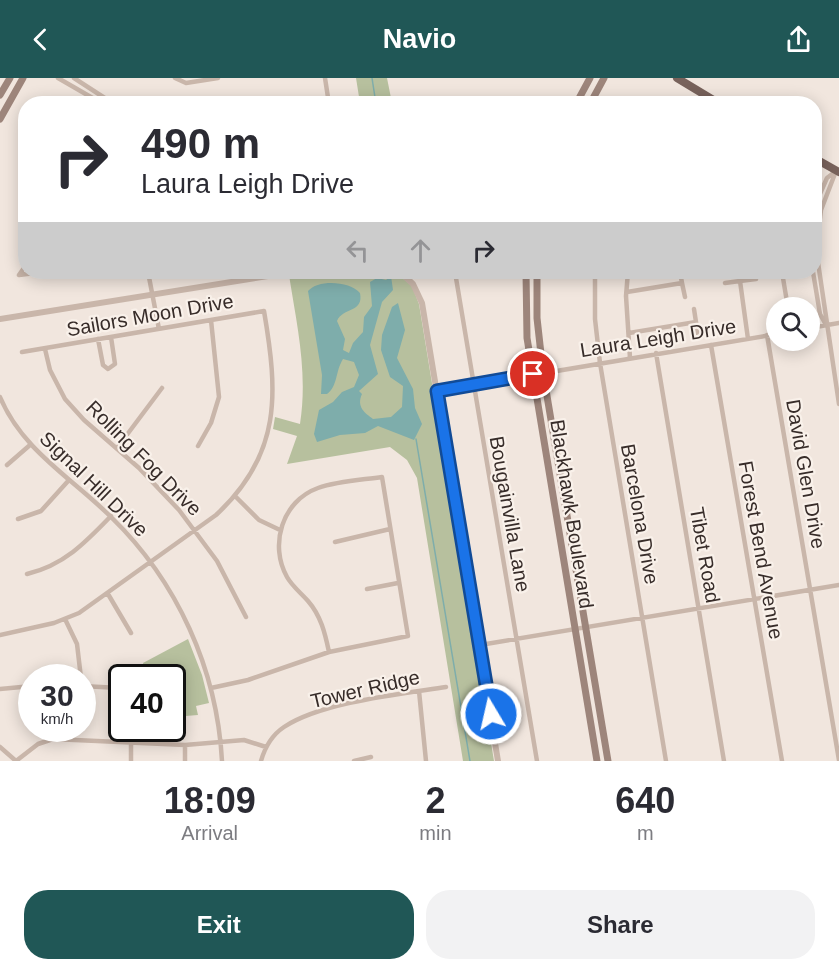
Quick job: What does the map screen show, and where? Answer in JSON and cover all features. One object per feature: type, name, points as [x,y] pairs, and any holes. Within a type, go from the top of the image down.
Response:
[{"type":"main road","points":[[0,94],[10,78]]},
{"type":"main road","points":[[0,119],[23,78]]},
{"type":"main road","points":[[580,96],[590,78]]},
{"type":"main road","points":[[594,96],[604,78]]},
{"type":"main road","points":[[676,78],[706,96]]},
{"type":"main road","points":[[585,86],[596,93]]},
{"type":"main road","points":[[822,163],[838,172]]},
{"type":"main road","name":"Blackhawk Boulevard","points":[[526,279],[526,327],[596,757]]},
{"type":"main road","name":"Blackhawk Boulevard","points":[[537,279],[537,318],[543,372],[607,757]]},
{"type":"main road","points":[[552,491],[562,490]]},
{"type":"main road","points":[[562,551],[573,549]]},
{"type":"main road","points":[[586,695],[597,693]]},
{"type":"main road","points":[[596,757],[607,757]]},
{"type":"street","points":[[58,78],[90,96]]},
{"type":"street","points":[[74,78],[102,96]]},
{"type":"street","points":[[175,78],[186,83],[218,78]]},
{"type":"street","points":[[325,78],[328,96]]},
{"type":"street","points":[[87,94],[91,88]]},
{"type":"street","points":[[822,189],[827,178],[838,172]]},
{"type":"street","points":[[822,208],[838,172]]},
{"type":"street","points":[[150,279],[159,329]]},
{"type":"street","points":[[0,319],[248,279]]},
{"type":"street","points":[[408,279],[413,284],[422,303],[498,761]]},
{"type":"street","name":"Bougainvilla Lane","points":[[456,279],[537,761]]},
{"type":"street","name":"Barcelona Drive","points":[[595,279],[595,319],[600,363],[666,761]]},
{"type":"street","points":[[628,279],[630,358]]},
{"type":"street","points":[[681,279],[685,297]]},
{"type":"street","points":[[725,283],[756,279]]},
{"type":"street","points":[[783,279],[786,297]]},
{"type":"street","points":[[814,279],[820,314],[826,325]]},
{"type":"street","points":[[821,279],[839,404]]},
{"type":"street","points":[[740,281],[748,339]]},
{"type":"street","points":[[627,292],[682,283]]},
{"type":"street","points":[[694,309],[698,336]]},
{"type":"street","name":"Sailors Moon Drive","points":[[22,352],[264,311],[274,394],[271,427],[255,464],[236,497]]},
{"type":"street","points":[[198,446],[211,423],[219,397],[211,320]]},
{"type":"street","points":[[629,333],[696,322]]},
{"type":"street","points":[[820,326],[839,323]]},
{"type":"street","name":"Laura Leigh Drive","points":[[437,391],[766,335]]},
{"type":"street","points":[[98,339],[103,365],[111,369],[115,364],[111,337]]},
{"type":"street","name":"Forest Bend Avenue","points":[[711,345],[782,761]]},
{"type":"street","name":"Rolling Fog Drive","points":[[45,349],[50,370],[65,399],[84,420],[159,488],[196,530],[216,561],[246,617]]},
{"type":"street","name":"David Glen Drive","points":[[770,351],[839,760]]},
{"type":"street","name":"Tibet Road","points":[[656,353],[724,761]]},
{"type":"street","points":[[117,448],[162,388]]},
{"type":"street","name":"Signal Hill Drive","points":[[0,397],[2,405],[30,445],[111,516],[152,563],[182,611],[211,688],[221,742],[222,761]]},
{"type":"street","points":[[7,465],[30,445]]},
{"type":"street","points":[[211,688],[248,680],[329,652],[408,636],[381,477],[327,486],[306,494],[291,509],[280,531],[278,544],[282,565],[288,578],[309,602],[321,621],[329,652]]},
{"type":"street","points":[[18,519],[41,511],[69,480]]},
{"type":"street","points":[[0,634],[65,619],[108,594],[152,563],[236,497],[259,520],[280,531]]},
{"type":"street","points":[[27,574],[52,566],[70,555],[111,516]]},
{"type":"street","points":[[335,542],[390,529]]},
{"type":"street","points":[[367,590],[398,583]]},
{"type":"street","points":[[480,645],[839,585]]},
{"type":"street","points":[[108,594],[131,633]]},
{"type":"street","points":[[65,619],[77,644],[79,664]]},
{"type":"street","points":[[0,689],[18,687]]},
{"type":"street","name":"Tower Ridge","points":[[266,747],[283,728],[319,712],[446,687]]},
{"type":"street","points":[[419,691],[426,761]]},
{"type":"street","points":[[0,747],[16,761],[38,744],[53,739],[131,745],[185,745],[244,740],[266,747],[261,761]]},
{"type":"street","points":[[131,745],[131,761]]},
{"type":"street","points":[[185,745],[185,761]]},
{"type":"street","points":[[354,761],[371,757]]},
{"type":"green space","points":[[356,78],[387,78],[391,96],[359,96]]},
{"type":"green space","points":[[290,279],[404,279],[412,286],[419,304],[494,761],[463,761],[417,478],[407,460],[390,447],[287,464],[297,436],[273,429],[275,417],[300,424],[303,386],[298,331]]},
{"type":"green space","points":[[188,639],[202,675],[209,703],[196,706],[198,715],[186,716],[186,664],[143,663]]},
{"type":"water","points":[[375,279],[391,279],[393,290],[382,302],[370,345],[378,374],[359,391],[362,394],[360,403],[364,412],[373,419],[391,417],[402,407],[403,386],[390,377],[381,350],[382,335],[392,307],[398,303],[405,330],[397,358],[413,389],[415,408],[422,424],[414,440],[378,426],[365,433],[340,435],[317,442],[314,434],[319,410],[333,402],[342,392],[354,387],[359,375],[354,362],[343,359],[331,391],[321,394],[322,375],[308,291],[319,285],[334,283],[349,286],[360,293],[359,304],[337,321],[345,339],[343,350],[349,353],[353,343],[363,332],[364,317],[372,306],[370,282]]},
{"type":"waterway","points":[[372,78],[375,96]]},
{"type":"waterway","points":[[416,439],[470,761]]},
{"type":"route","points":[[491,714],[437,391],[533,374]]}]
